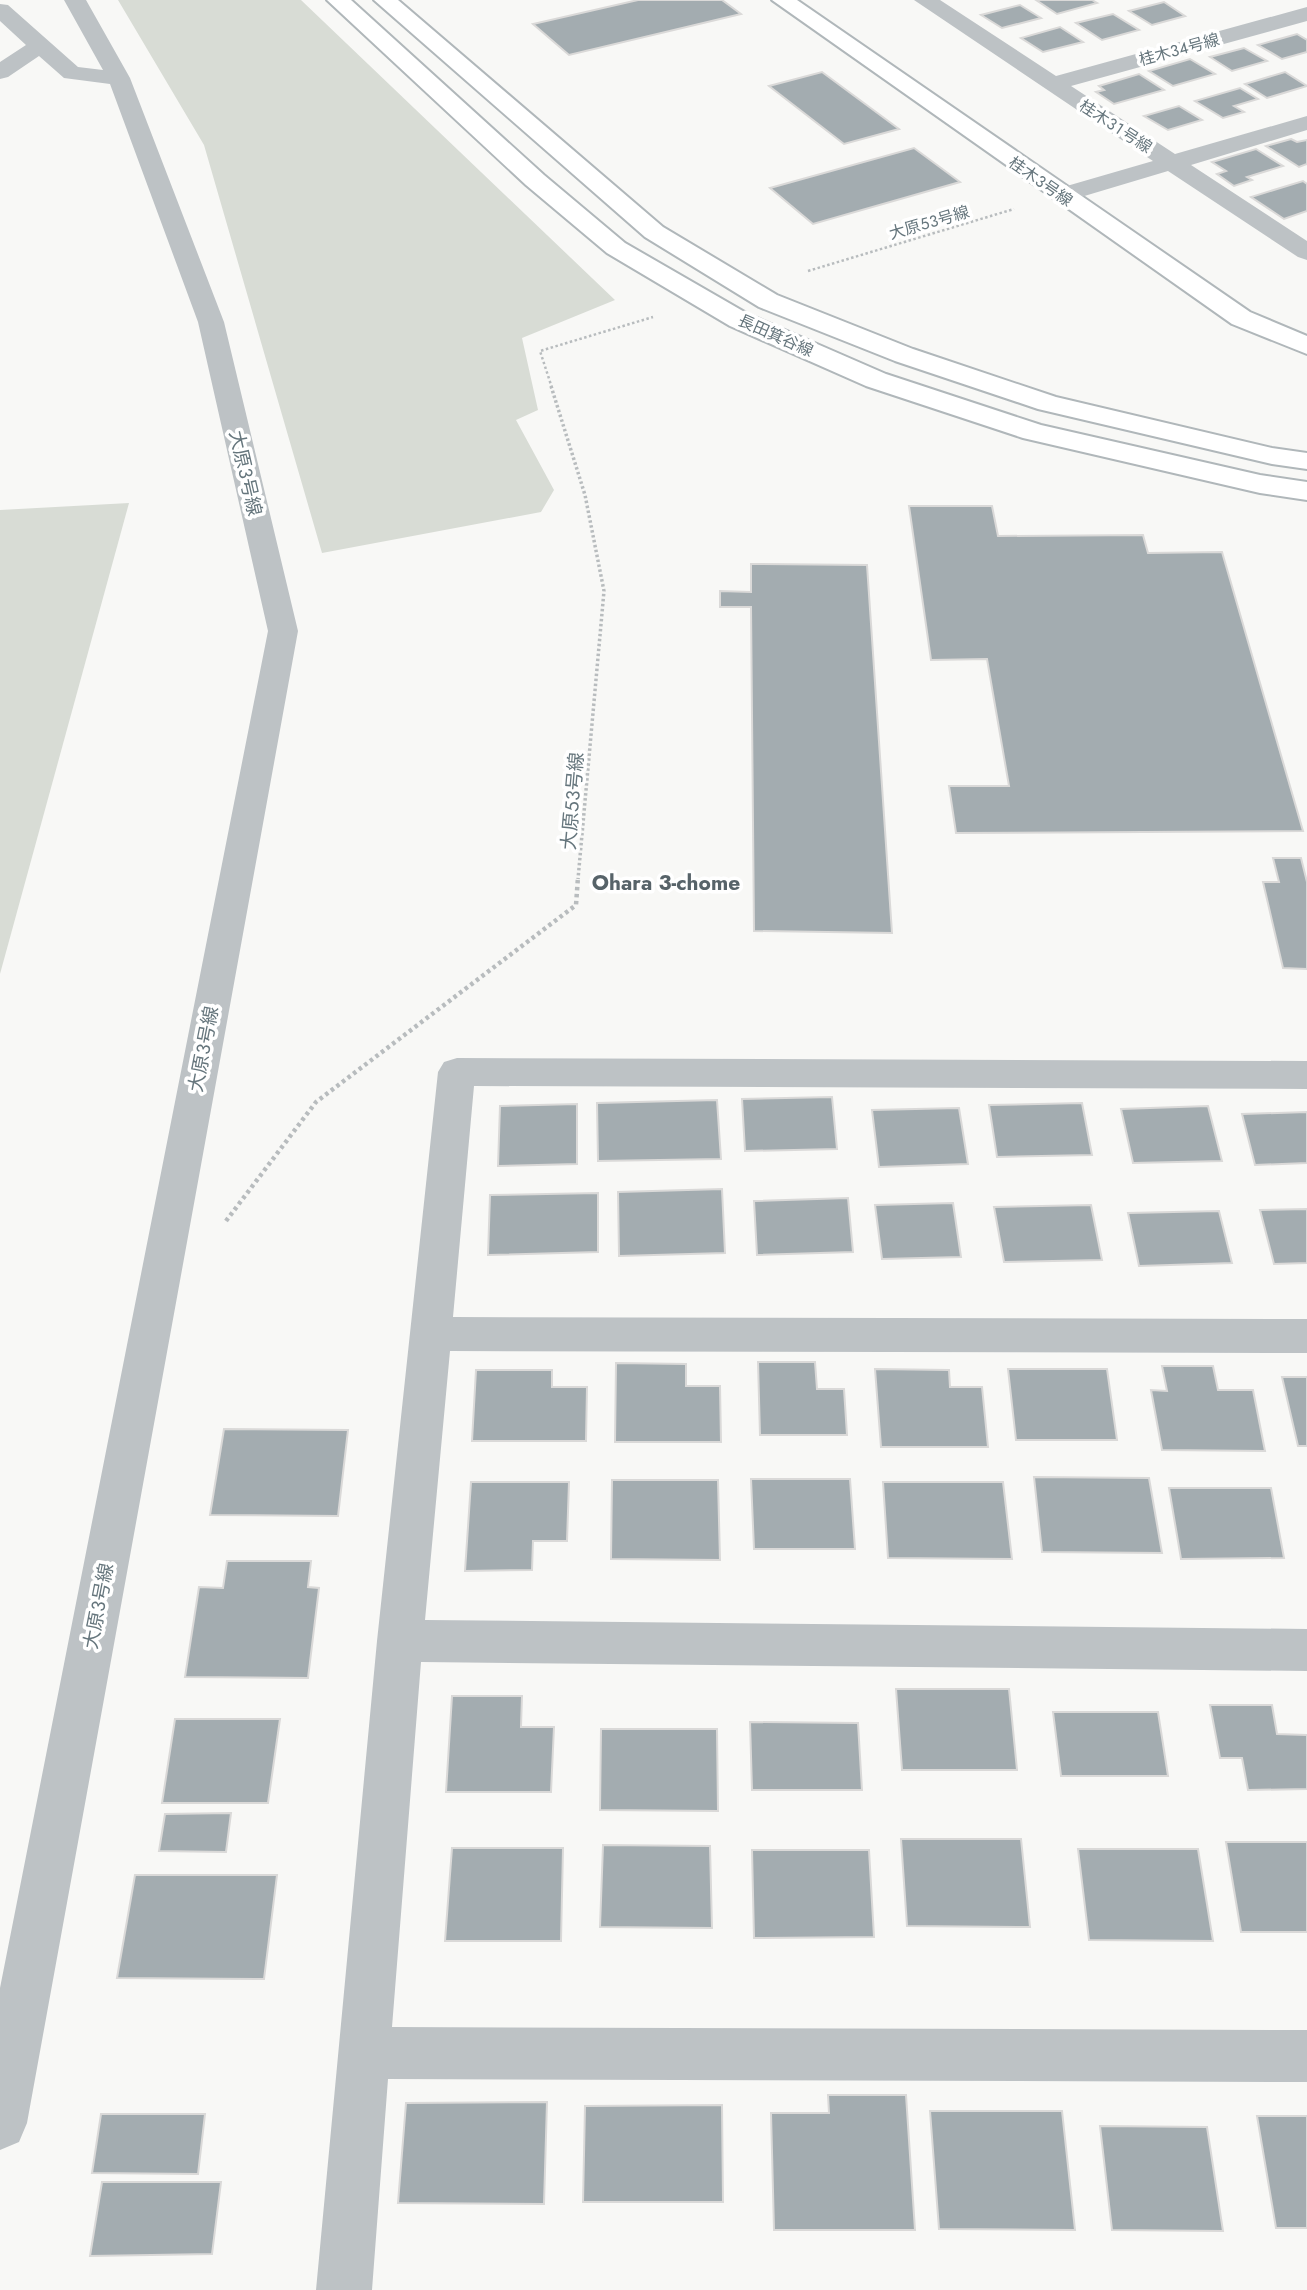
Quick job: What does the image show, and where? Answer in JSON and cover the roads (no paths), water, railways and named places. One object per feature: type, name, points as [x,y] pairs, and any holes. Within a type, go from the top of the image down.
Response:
[{"type":"street","name":"大原３号線","points":[[0,2123],[283,631],[211,322],[119,78],[75,0]]},
{"type":"street","name":"長田箕谷線","points":[[338,0],[535,180],[616,248],[739,320],[876,380],[1032,432],[1260,484],[1307,491]]},
{"type":"street","name":"長田箕谷線","points":[[385,0],[654,232],[768,301],[904,355],[1048,403],[1272,456],[1307,461]]},
{"type":"street","name":"桂木３号線","points":[[783,0],[1241,318],[1307,346]]},
{"type":"street","points":[[933,5],[973,3]]},
{"type":"street","name":"桂木３１号線","points":[[933,5],[1307,252]]},
{"type":"street","points":[[0,10],[72,74],[119,78]]},
{"type":"street","name":"桂木３４号線","points":[[1052,84],[1307,14]]},
{"type":"street","points":[[0,72],[41,44]]},
{"type":"street","points":[[1062,195],[1307,123]]},
{"type":"street","points":[[344,2290],[400,1641],[457,1072],[1307,1075]]},
{"type":"street","points":[[431,1334],[1307,1336]]},
{"type":"street","points":[[400,1641],[1307,1650]]},
{"type":"street","points":[[364,2053],[1307,2056]]},
{"type":"district","name":"Ohara 3-chome","points":[[666,883]]}]
